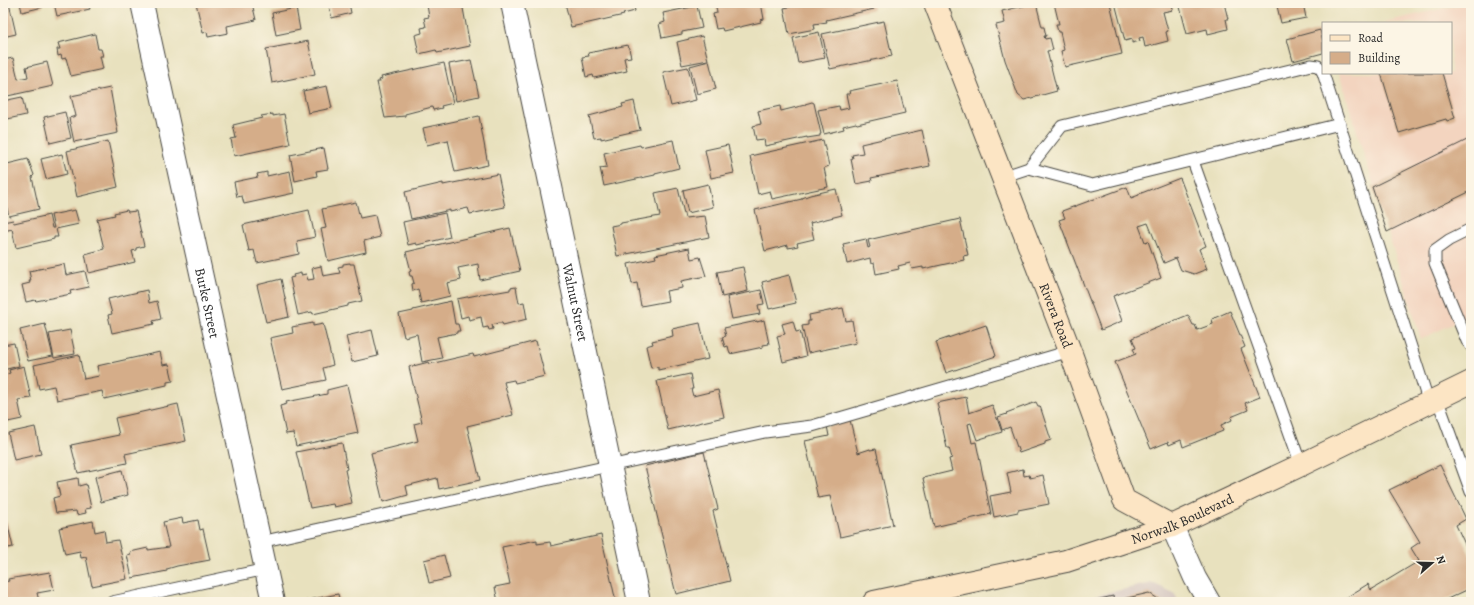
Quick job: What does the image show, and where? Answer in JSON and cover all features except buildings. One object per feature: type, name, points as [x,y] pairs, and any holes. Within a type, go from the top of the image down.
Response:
[{"type":"main road","name":"Rivera Road","points":[[935,3],[1070,351],[1124,500],[1172,526]]},
{"type":"main road","name":"Norwalk Boulevard","points":[[874,602],[1066,561],[1172,526],[1471,382]]},
{"type":"street","name":"Burke Street","points":[[142,3],[273,602]]},
{"type":"street","name":"Walnut Street","points":[[512,3],[639,602]]},
{"type":"street","points":[[1172,526],[1194,578],[1210,602]]},
{"type":"lane","points":[[1002,177],[1029,168],[1062,126],[1311,65],[1318,66],[1322,72]]},
{"type":"lane","points":[[1323,74],[1433,400],[1471,492]]},
{"type":"lane","points":[[1029,168],[1092,185],[1340,124]]},
{"type":"lane","points":[[1192,160],[1301,465]]},
{"type":"lane","points":[[1471,229],[1449,240],[1435,250],[1435,263],[1467,341],[1471,346]]},
{"type":"lane","points":[[260,542],[765,432],[812,426],[1070,351]]},
{"type":"lane","points":[[112,602],[266,570]]},
{"type":"shaded area","points":[[1471,3],[1471,315],[1421,339],[1339,74],[1452,74],[1452,22],[1384,22]]},
{"type":"shaded area","points":[[1152,583],[1174,593],[1179,602],[1067,602]]}]
